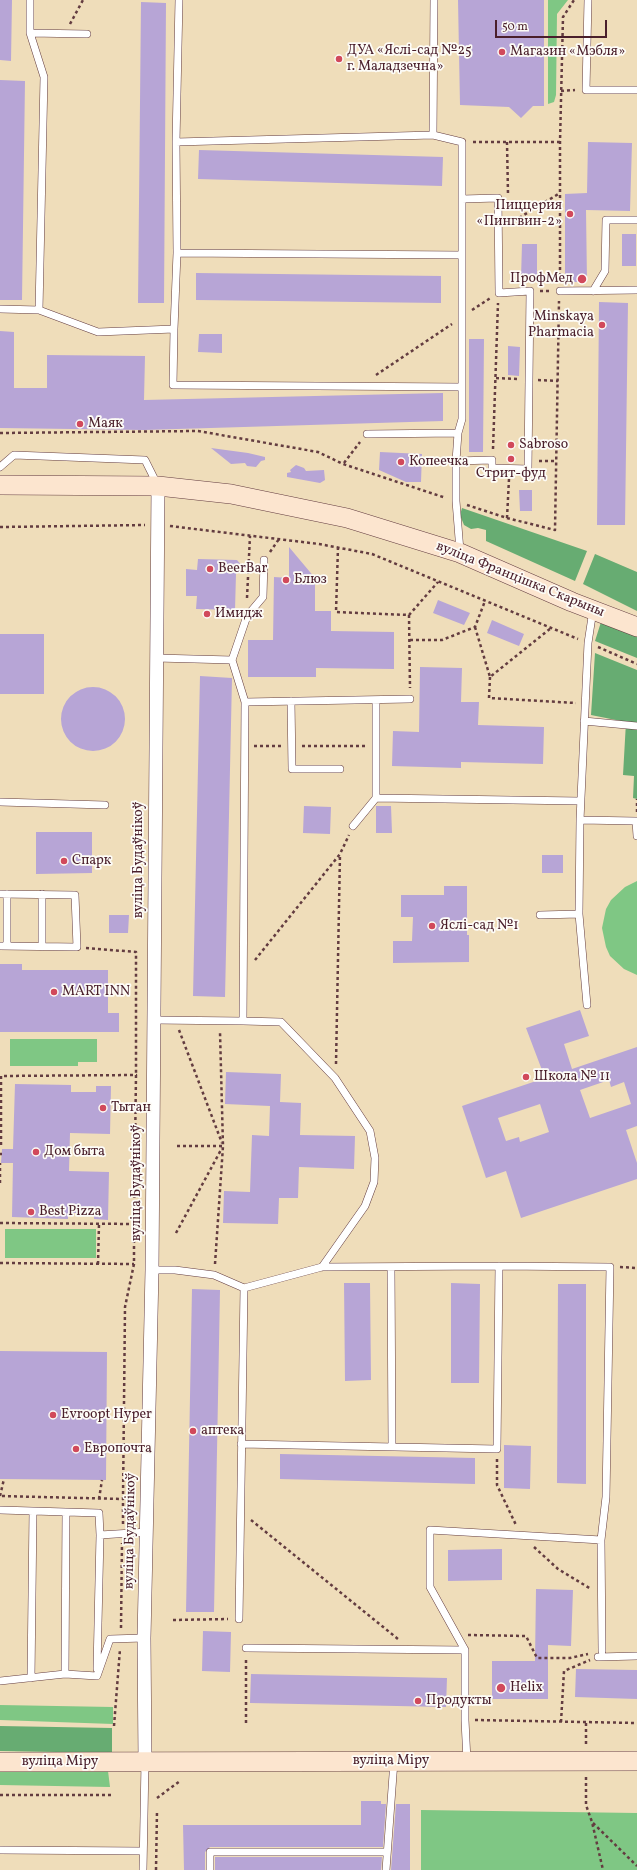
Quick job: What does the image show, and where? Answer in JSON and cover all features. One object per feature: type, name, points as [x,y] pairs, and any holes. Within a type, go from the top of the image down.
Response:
[{"type":"main road","name":"вуліца Францішка Скарыны","points":[[0,485],[158,486],[230,494],[346,518],[460,553],[592,610],[637,627]]},
{"type":"main road","name":"вуліца Міру","points":[[0,1762],[637,1760]]},
{"type":"street","name":"вуліца Будаўнікоў","points":[[145,1762],[144,1638],[148,1532],[152,1270],[158,486]]},
{"type":"lane","points":[[30,0],[30,33],[44,77],[39,310]]},
{"type":"lane","points":[[179,0],[176,142],[177,253],[173,385],[462,387]]},
{"type":"lane","points":[[433,135],[434,0]]},
{"type":"lane","points":[[588,0],[586,90],[637,90]]},
{"type":"lane","points":[[30,33],[86,34]]},
{"type":"lane","points":[[176,142],[433,135],[462,142],[462,419],[458,433],[456,461],[456,501],[460,553]]},
{"type":"lane","points":[[456,461],[492,460],[492,468],[528,469],[530,291],[499,293],[498,198],[462,198]]},
{"type":"lane","points":[[592,291],[606,271],[606,220],[637,220]]},
{"type":"lane","points":[[177,253],[462,255]]},
{"type":"lane","points":[[560,291],[637,290]]},
{"type":"lane","points":[[0,309],[39,310],[98,332],[174,329]]},
{"type":"lane","points":[[367,434],[458,433]]},
{"type":"lane","points":[[0,467],[14,455],[146,460],[158,486]]},
{"type":"lane","points":[[243,1021],[245,702],[232,660],[247,616],[263,597],[264,560]]},
{"type":"lane","points":[[587,1005],[579,914],[580,801],[588,643],[592,610]]},
{"type":"lane","points":[[156,658],[232,660]]},
{"type":"lane","points":[[245,702],[410,699]]},
{"type":"lane","points":[[353,826],[376,798],[376,700]]},
{"type":"lane","points":[[291,701],[292,769],[340,769]]},
{"type":"lane","points":[[584,720],[637,726]]},
{"type":"lane","points":[[376,798],[580,801]]},
{"type":"lane","points":[[0,802],[105,805]]},
{"type":"lane","points":[[580,820],[636,821],[637,836]]},
{"type":"lane","points":[[4,894],[42,894],[75,895],[77,947],[4,946],[4,894]]},
{"type":"lane","points":[[42,894],[42,947]]},
{"type":"lane","points":[[540,915],[579,914]]},
{"type":"lane","points":[[154,1020],[281,1022],[335,1078],[370,1131],[375,1158],[374,1182],[365,1206],[322,1267]]},
{"type":"lane","points":[[241,1444],[497,1449],[499,1266]]},
{"type":"lane","points":[[152,1270],[175,1270],[214,1275],[244,1288],[322,1267],[610,1267],[606,1498],[601,1540],[600,1654],[637,1656]]},
{"type":"lane","points":[[391,1267],[392,1447]]},
{"type":"lane","points":[[239,1619],[244,1288]]},
{"type":"lane","points":[[0,1510],[99,1513],[100,1535],[97,1676]]},
{"type":"lane","points":[[31,1678],[33,1511]]},
{"type":"lane","points":[[65,1674],[66,1512]]},
{"type":"lane","points":[[467,1761],[465,1720],[465,1650],[430,1587],[430,1530],[601,1540]]},
{"type":"lane","points":[[100,1535],[148,1532]]},
{"type":"lane","points":[[97,1676],[110,1639],[144,1638]]},
{"type":"lane","points":[[246,1648],[465,1650]]},
{"type":"lane","points":[[616,1652],[626,1656]]},
{"type":"lane","points":[[0,1681],[65,1674],[97,1676]]},
{"type":"lane","points":[[386,1870],[394,1761]]},
{"type":"lane","points":[[143,1870],[145,1762]]},
{"type":"lane","points":[[0,1850],[143,1852]]},
{"type":"lane","points":[[210,1870],[210,1852],[387,1852]]},
{"type":"path","points":[[66,33],[83,0]]},
{"type":"path","points":[[0,433],[198,431],[318,452],[343,464],[507,518],[555,530],[560,291],[560,142],[563,17],[574,0]]},
{"type":"path","points":[[561,91],[586,90]]},
{"type":"path","points":[[462,142],[560,142]]},
{"type":"path","points":[[508,225],[560,193]]},
{"type":"path","points":[[530,291],[560,291]]},
{"type":"path","points":[[466,314],[499,293]]},
{"type":"path","points":[[492,460],[499,293]]},
{"type":"path","points":[[359,386],[459,319]]},
{"type":"path","points":[[343,464],[367,434]]},
{"type":"path","points":[[528,460],[556,461]]},
{"type":"path","points":[[507,518],[509,469]]},
{"type":"path","points":[[0,527],[157,525],[279,539],[338,547],[372,554],[637,664]]},
{"type":"path","points":[[247,616],[250,536]]},
{"type":"path","points":[[264,560],[279,539]]},
{"type":"path","points":[[338,547],[336,612],[409,615]]},
{"type":"path","points":[[410,699],[409,615],[438,582]]},
{"type":"path","points":[[485,601],[475,627],[490,676],[489,698],[585,704]]},
{"type":"path","points":[[410,640],[442,640],[475,627]]},
{"type":"path","points":[[490,676],[551,628]]},
{"type":"path","points":[[245,746],[376,746]]},
{"type":"path","points":[[243,974],[340,854],[353,826]]},
{"type":"path","points":[[335,1078],[340,854]]},
{"type":"path","points":[[77,947],[136,952],[134,1264],[126,1306],[121,1639],[114,1726]]},
{"type":"path","points":[[175,1021],[223,1146],[176,1233]]},
{"type":"path","points":[[214,1275],[223,1146],[220,1022]]},
{"type":"path","points":[[1,1145],[1,1076],[136,1075]]},
{"type":"path","points":[[177,1146],[223,1146]]},
{"type":"path","points":[[0,1163],[0,1183]]},
{"type":"path","points":[[0,1223],[134,1224]]},
{"type":"path","points":[[98,1264],[99,1224]]},
{"type":"path","points":[[0,1263],[134,1264]]},
{"type":"path","points":[[610,1267],[637,1268]]},
{"type":"path","points":[[4,1479],[0,1496],[123,1499]]},
{"type":"path","points":[[99,1513],[99,1499],[102,1480]]},
{"type":"path","points":[[240,1512],[412,1650]]},
{"type":"path","points":[[173,1620],[239,1619]]},
{"type":"path","points":[[456,1635],[526,1636],[537,1658],[570,1658],[600,1654]]},
{"type":"path","points":[[246,1648],[246,1723]]},
{"type":"path","points":[[560,1722],[564,1671],[600,1654]]},
{"type":"path","points":[[465,1720],[637,1723]]},
{"type":"path","points":[[156,1870],[157,1796],[180,1781]]},
{"type":"path","points":[[0,1795],[113,1795]]},
{"type":"path","points":[[586,1805],[592,1822],[603,1870]]},
{"type":"path","points":[[592,1822],[637,1866]]},
{"type":"green space","points":[[548,0],[568,0],[557,14],[556,95],[554,102],[548,104]]},
{"type":"green space","points":[[462,508],[587,551],[575,581],[486,541],[486,530],[478,528],[471,529],[464,525],[460,515]]},
{"type":"green space","points":[[595,554],[637,572],[637,611],[583,584]]},
{"type":"green space","points":[[601,622],[637,635],[637,658],[595,641]]},
{"type":"green space","points":[[595,653],[637,670],[637,799],[633,798],[634,776],[623,775],[626,722],[591,715]]},
{"type":"green space","points":[[637,881],[637,975],[624,969],[610,956],[606,947],[602,928],[606,909],[611,900],[625,887]]},
{"type":"green space","points":[[10,1039],[97,1039],[97,1062],[78,1062],[78,1066],[10,1066]]},
{"type":"green space","points":[[5,1229],[96,1229],[96,1258],[5,1258]]},
{"type":"green space","points":[[0,1705],[113,1707],[113,1724],[0,1720]]},
{"type":"green space","points":[[0,1726],[112,1728],[112,1753],[0,1751]]},
{"type":"green space","points":[[0,1769],[108,1771],[110,1787],[0,1785]]},
{"type":"green space","points":[[421,1810],[637,1813],[637,1870],[421,1870]]},
{"type":"building","points":[[0,0],[12,0],[11,61],[0,60]]},
{"type":"building","name":"Магазин «Мэбля»","points":[[458,0],[544,0],[544,106],[533,106],[521,118],[509,107],[460,105]]},
{"type":"building","points":[[141,2],[166,3],[164,303],[138,303]]},
{"type":"building","points":[[0,80],[25,81],[22,300],[0,300]]},
{"type":"building","points":[[588,142],[632,143],[630,211],[586,210],[587,282],[565,282],[565,194],[587,193]]},
{"type":"building","points":[[199,150],[443,157],[442,186],[198,179]]},
{"type":"building","points":[[622,234],[636,234],[636,266],[622,266]]},
{"type":"building","points":[[522,244],[537,244],[537,278],[521,278]]},
{"type":"building","points":[[196,273],[441,276],[441,303],[196,300]]},
{"type":"building","points":[[599,302],[628,303],[625,525],[597,525]]},
{"type":"building","points":[[0,331],[14,332],[14,388],[47,388],[47,355],[145,356],[144,400],[443,393],[443,421],[144,430],[0,428]]},
{"type":"building","points":[[199,334],[222,334],[222,353],[198,352]]},
{"type":"building","points":[[469,339],[484,339],[483,452],[469,452]]},
{"type":"building","points":[[508,346],[520,347],[519,376],[508,375]]},
{"type":"building","points":[[211,448],[248,453],[265,457],[265,460],[261,461],[256,467],[247,466],[245,463],[231,464]]},
{"type":"building","name":"Копеечка","points":[[380,452],[422,454],[421,482],[406,482],[379,470]]},
{"type":"building","points":[[296,465],[304,468],[306,471],[324,470],[325,480],[320,483],[287,477],[287,473],[291,472],[290,470]]},
{"type":"building","points":[[519,490],[532,490],[532,511],[520,511]]},
{"type":"building","points":[[289,547],[315,578],[315,611],[331,611],[331,631],[394,632],[394,669],[316,668],[316,677],[248,677],[248,640],[273,640],[274,577],[289,578]]},
{"type":"building","points":[[198,559],[237,560],[243,567],[236,574],[235,610],[196,609],[197,596],[186,596],[186,569],[197,570]]},
{"type":"building","points":[[438,600],[470,613],[464,625],[433,613]]},
{"type":"building","points":[[492,620],[524,634],[519,646],[487,633]]},
{"type":"building","points":[[0,634],[44,634],[44,694],[0,694]]},
{"type":"building","points":[[420,667],[462,668],[461,702],[479,702],[478,725],[544,727],[543,764],[461,762],[461,768],[392,766],[393,731],[419,732]]},
{"type":"building","points":[[200,676],[232,678],[225,997],[193,996]]},
{"type":"building","points":[[93,687],[111,693],[119,701],[125,719],[119,737],[111,745],[93,751],[75,745],[67,737],[61,719],[67,701],[75,693]]},
{"type":"building","points":[[304,806],[331,807],[330,834],[303,833]]},
{"type":"building","points":[[376,806],[391,806],[392,833],[376,833]]},
{"type":"building","name":"Спарк","points":[[36,832],[92,832],[92,873],[36,874]]},
{"type":"building","points":[[542,855],[563,855],[563,873],[542,873]]},
{"type":"building","name":"Яслі-сад №1","points":[[444,886],[467,886],[467,935],[469,935],[469,962],[393,963],[393,941],[412,941],[413,917],[401,917],[401,895],[444,895]]},
{"type":"building","points":[[109,915],[129,915],[128,933],[109,933]]},
{"type":"building","name":"MART INN","points":[[0,964],[22,964],[22,970],[108,970],[108,1013],[119,1013],[119,1032],[0,1032]]},
{"type":"building","points":[[580,1010],[589,1036],[564,1044],[572,1069],[637,1047],[637,1126],[626,1130],[637,1163],[637,1179],[521,1218],[506,1171],[486,1178],[462,1106],[545,1078],[526,1028]],"holes":[[[609,1080],[611,1087],[624,1082],[631,1104],[590,1118],[580,1090]],[[540,1104],[549,1132],[520,1142],[519,1137],[506,1141],[498,1118]]]},
{"type":"building","points":[[226,1072],[281,1074],[280,1102],[301,1103],[300,1135],[355,1136],[354,1169],[299,1167],[298,1198],[279,1198],[278,1224],[223,1223],[224,1191],[250,1192],[252,1135],[269,1136],[270,1106],[225,1104]]},
{"type":"building","name":"Дом быта","points":[[15,1084],[71,1085],[71,1092],[96,1092],[96,1086],[111,1086],[110,1134],[70,1133],[69,1171],[109,1172],[108,1220],[94,1219],[94,1213],[68,1213],[68,1219],[12,1217],[13,1163],[1,1163],[2,1149],[13,1149]]},
{"type":"building","points":[[344,1283],[370,1283],[371,1380],[345,1381]]},
{"type":"building","points":[[451,1283],[480,1284],[479,1383],[451,1383]]},
{"type":"building","points":[[558,1284],[586,1284],[586,1484],[557,1483]]},
{"type":"building","points":[[192,1289],[220,1290],[214,1612],[186,1612]]},
{"type":"building","name":"Evroopt Hyper","points":[[0,1351],[107,1352],[106,1480],[0,1479]]},
{"type":"building","points":[[504,1445],[531,1446],[530,1489],[504,1488]]},
{"type":"building","points":[[280,1454],[475,1458],[475,1484],[280,1479]]},
{"type":"building","points":[[502,1549],[502,1580],[448,1581],[448,1550]]},
{"type":"building","points":[[536,1589],[573,1590],[571,1646],[548,1645],[548,1699],[492,1699],[492,1661],[535,1661]]},
{"type":"building","points":[[203,1631],[231,1632],[230,1672],[202,1671]]},
{"type":"building","points":[[576,1669],[637,1670],[637,1699],[575,1697]]},
{"type":"building","points":[[251,1674],[447,1678],[446,1707],[250,1703]]},
{"type":"building","points":[[361,1801],[381,1801],[381,1804],[386,1804],[383,1847],[210,1847],[205,1852],[205,1870],[184,1870],[183,1825],[361,1825]]},
{"type":"building","points":[[396,1804],[410,1804],[410,1870],[391,1870]]},
{"type":"building","points":[[215,1857],[382,1857],[381,1870],[215,1870]]},
{"type":"place","name":"Магазин «Мэбля»","points":[[502,52]]},
{"type":"place","name":"ДУА «Яслі-сад №25 г. Маладзечна»","points":[[339,59]]},
{"type":"place","name":"Пиццерия «Пингвин-2»","points":[[570,214]]},
{"type":"place","name":"ПрофМед","points":[[582,279]]},
{"type":"place","name":"Minskaya Pharmacia","points":[[602,325]]},
{"type":"place","name":"Маяк","points":[[80,424]]},
{"type":"place","name":"Sabroso","points":[[511,445]]},
{"type":"place","name":"Стрит-фуд","points":[[511,459]]},
{"type":"place","name":"Копеечка","points":[[401,462]]},
{"type":"place","name":"BeerBar","points":[[210,569]]},
{"type":"place","name":"Блюз","points":[[286,580]]},
{"type":"place","name":"Имидж","points":[[207,614]]},
{"type":"place","name":"Спарк","points":[[64,861]]},
{"type":"place","name":"Яслі-сад №1","points":[[432,926]]},
{"type":"place","name":"MART INN","points":[[54,992]]},
{"type":"place","name":"Школа № 11","points":[[526,1077]]},
{"type":"place","name":"Тытан","points":[[103,1108]]},
{"type":"place","name":"Дом быта","points":[[36,1152]]},
{"type":"place","name":"Best Pizza","points":[[31,1212]]},
{"type":"place","name":"Evroopt Hyper","points":[[53,1415]]},
{"type":"place","name":"аптека","points":[[193,1431]]},
{"type":"place","name":"Европочта","points":[[76,1449]]},
{"type":"place","name":"Helix","points":[[501,1688]]},
{"type":"place","name":"Продукты","points":[[418,1701]]}]
